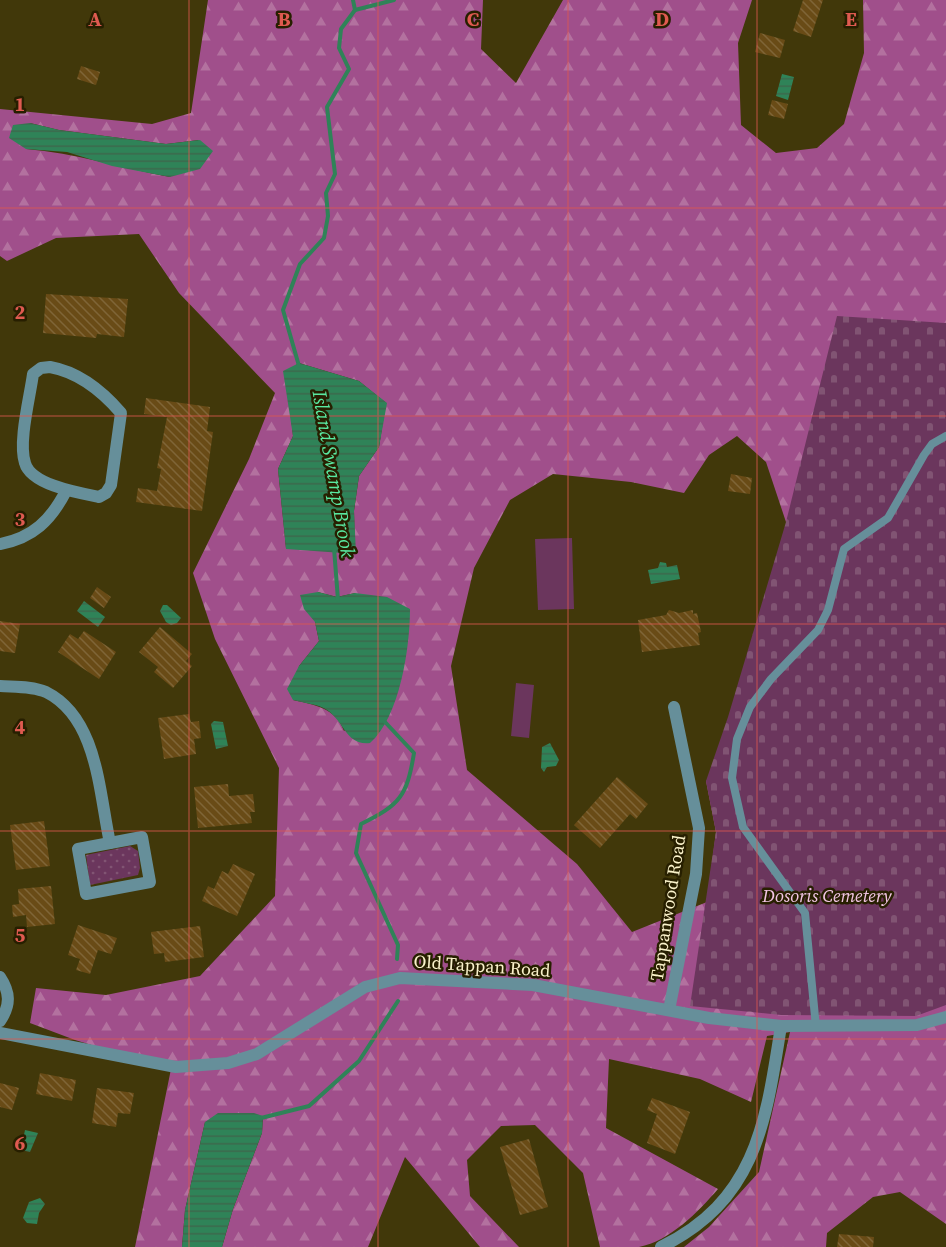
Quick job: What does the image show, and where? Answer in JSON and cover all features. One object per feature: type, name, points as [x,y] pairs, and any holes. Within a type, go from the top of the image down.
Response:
[{"type":"street","points":[[50,367],[71,373],[107,397],[121,413],[111,485],[106,493],[99,497],[66,491],[34,476],[25,464],[24,443],[33,374],[41,368],[50,367]]},
{"type":"street","points":[[0,544],[32,534],[56,510],[66,491]]},
{"type":"street","points":[[0,686],[45,692],[77,718],[87,736],[110,843]]},
{"type":"street","name":"Tappanwood Road","points":[[669,1010],[696,874],[699,828],[674,707]]},
{"type":"street","points":[[141,837],[150,882],[86,894],[78,849],[110,843],[141,837]]},
{"type":"street","points":[[0,976],[9,990],[7,1011],[0,1021]]},
{"type":"street","name":"Old Tappan Road","points":[[0,1033],[176,1067],[228,1064],[257,1054],[365,987],[400,978],[533,984],[669,1010],[781,1026],[917,1025],[946,1017]]},
{"type":"street","points":[[661,1247],[706,1218],[732,1190],[747,1167],[760,1134],[781,1026]]},
{"type":"lane","points":[[816,1027],[805,914],[742,827],[732,778],[737,739],[750,707],[771,679],[818,630],[828,610],[844,549],[888,518],[924,455],[932,444],[946,436]]},
{"type":"green space","points":[[208,0],[483,0],[481,49],[516,83],[563,0],[752,0],[738,43],[741,125],[776,153],[817,148],[844,124],[864,53],[863,0],[946,0],[946,373],[786,522],[766,462],[737,436],[709,455],[684,493],[631,482],[553,474],[510,500],[474,568],[451,666],[467,770],[577,864],[632,932],[707,902],[716,832],[706,781],[946,630],[946,1224],[900,1192],[873,1197],[827,1233],[826,1247],[684,1247],[709,1227],[759,1172],[790,1032],[767,1036],[751,1102],[700,1079],[609,1059],[606,1128],[718,1189],[683,1224],[662,1239],[650,1244],[639,1247],[600,1247],[583,1173],[535,1125],[501,1126],[467,1160],[470,1196],[519,1247],[480,1247],[405,1157],[368,1247],[222,1247],[233,1209],[262,1133],[263,1116],[205,1122],[185,1210],[182,1247],[135,1247],[171,1069],[75,1040],[30,1023],[36,988],[106,995],[200,976],[275,896],[279,768],[215,639],[193,573],[249,459],[275,393],[179,293],[139,234],[56,238],[7,261],[0,256],[0,109],[152,124],[191,113]],"holes":[[[30,123],[59,130],[166,144],[199,140],[170,177],[80,157],[26,149]],[[299,363],[359,381],[386,403],[379,447],[359,476],[354,511],[355,553],[286,548],[278,469],[293,436],[290,408]],[[318,592],[337,597],[355,593],[403,662],[398,690],[344,731],[336,717],[330,712],[293,700],[299,666],[319,641],[315,622]]]},
{"type":"green space","name":"Dosoris Cemetery","points":[[837,316],[946,323],[946,1005],[916,1016],[781,1015],[690,1006],[716,832],[706,781],[728,717],[786,522]]},
{"type":"green space","points":[[572,538],[574,609],[538,610],[535,539]]},
{"type":"green space","points":[[516,683],[534,685],[529,738],[511,736]]},
{"type":"green space","points":[[130,846],[138,851],[140,868],[138,875],[90,885],[86,855]]},
{"type":"water","points":[[782,74],[794,77],[788,100],[776,96]]},
{"type":"water","points":[[30,123],[59,130],[166,144],[200,140],[213,151],[200,169],[170,177],[112,166],[67,152],[26,149],[9,138],[13,125]]},
{"type":"water","points":[[299,363],[359,381],[387,403],[379,447],[359,476],[354,511],[356,554],[286,549],[278,469],[293,436],[283,371]]},
{"type":"water","points":[[660,562],[666,563],[667,567],[677,565],[680,579],[651,584],[648,570],[658,568]]},
{"type":"water","points":[[318,592],[337,597],[355,593],[387,597],[410,609],[408,642],[396,699],[389,716],[370,743],[356,741],[327,710],[293,700],[287,689],[299,666],[319,641],[315,622],[304,609],[300,595]]},
{"type":"water","points":[[84,601],[105,617],[98,627],[77,611]]},
{"type":"water","points":[[163,605],[167,605],[181,618],[177,623],[171,625],[166,622],[160,611]]},
{"type":"water","points":[[214,721],[223,722],[228,746],[216,749],[211,724]]},
{"type":"water","points":[[550,743],[559,760],[556,766],[547,767],[544,772],[541,768],[542,747]]},
{"type":"water","points":[[218,1113],[254,1113],[263,1116],[262,1133],[233,1209],[222,1247],[182,1247],[185,1210],[205,1122]]},
{"type":"water","points":[[25,1130],[38,1133],[30,1152],[21,1150]]},
{"type":"water","points":[[40,1198],[45,1204],[39,1213],[37,1224],[27,1223],[23,1218],[29,1202]]},
{"type":"building","points":[[803,0],[823,0],[811,37],[793,31]]},
{"type":"building","points":[[760,33],[785,40],[780,58],[755,52]]},
{"type":"building","points":[[81,66],[100,72],[96,85],[77,79]]},
{"type":"building","points":[[772,100],[788,104],[784,119],[768,115]]},
{"type":"building","points":[[46,294],[128,299],[124,337],[97,334],[96,338],[43,333]]},
{"type":"building","points":[[146,398],[210,407],[207,431],[213,432],[202,511],[136,502],[138,488],[157,491],[161,469],[157,468],[167,417],[144,414]]},
{"type":"building","points":[[731,474],[752,478],[750,494],[728,491]]},
{"type":"building","points":[[97,587],[111,597],[104,608],[90,598]]},
{"type":"building","points":[[669,610],[679,613],[693,610],[693,614],[697,613],[701,632],[698,633],[700,645],[642,652],[638,620],[666,615]]},
{"type":"building","points":[[0,621],[20,624],[15,653],[0,651]]},
{"type":"building","points":[[160,627],[192,654],[186,661],[192,666],[173,688],[154,672],[158,667],[139,652]]},
{"type":"building","points":[[84,631],[116,652],[99,679],[58,652],[70,634],[78,639]]},
{"type":"building","points":[[189,714],[191,722],[199,721],[201,738],[194,739],[196,754],[164,759],[158,718]]},
{"type":"building","points":[[617,777],[648,804],[636,819],[630,814],[600,848],[574,825]]},
{"type":"building","points":[[228,784],[229,796],[253,794],[255,812],[250,812],[252,823],[198,828],[194,787]]},
{"type":"building","points":[[44,821],[50,866],[16,870],[10,825]]},
{"type":"building","points":[[233,864],[255,874],[237,916],[202,901],[208,886],[214,889],[222,871],[228,874]]},
{"type":"building","points":[[51,886],[55,924],[27,927],[26,915],[13,917],[12,905],[19,904],[18,889]]},
{"type":"building","points":[[78,925],[117,938],[111,954],[98,950],[90,974],[76,970],[80,959],[68,955]]},
{"type":"building","points":[[200,926],[204,957],[165,962],[164,953],[154,954],[151,932]]},
{"type":"building","points":[[40,1073],[76,1080],[72,1101],[36,1094]]},
{"type":"building","points":[[0,1083],[19,1088],[12,1110],[0,1107]]},
{"type":"building","points":[[97,1088],[134,1093],[130,1114],[118,1113],[116,1127],[92,1123]]},
{"type":"building","points":[[652,1098],[690,1112],[675,1154],[647,1143],[657,1114],[647,1110]]},
{"type":"building","points":[[529,1139],[548,1207],[520,1215],[500,1147]]},
{"type":"building","points":[[839,1234],[874,1237],[873,1247],[837,1247]]},
{"type":"waterway","points":[[353,0],[355,10]]},
{"type":"waterway","name":"Island Swamp Brook","points":[[299,366],[283,310],[300,264],[324,238],[328,216],[326,193],[335,174],[327,107],[349,69],[339,48],[341,29],[355,10],[394,0]]},
{"type":"waterway","name":"Island Swamp Brook","points":[[334,548],[338,600]]},
{"type":"waterway","name":"Island Swamp Brook","points":[[385,722],[414,753],[411,768],[400,798],[385,811],[361,824],[356,853],[398,945],[397,959]]},
{"type":"waterway","name":"Island Swamp Brook","points":[[261,1118],[309,1106],[359,1061],[398,1001]]}]
